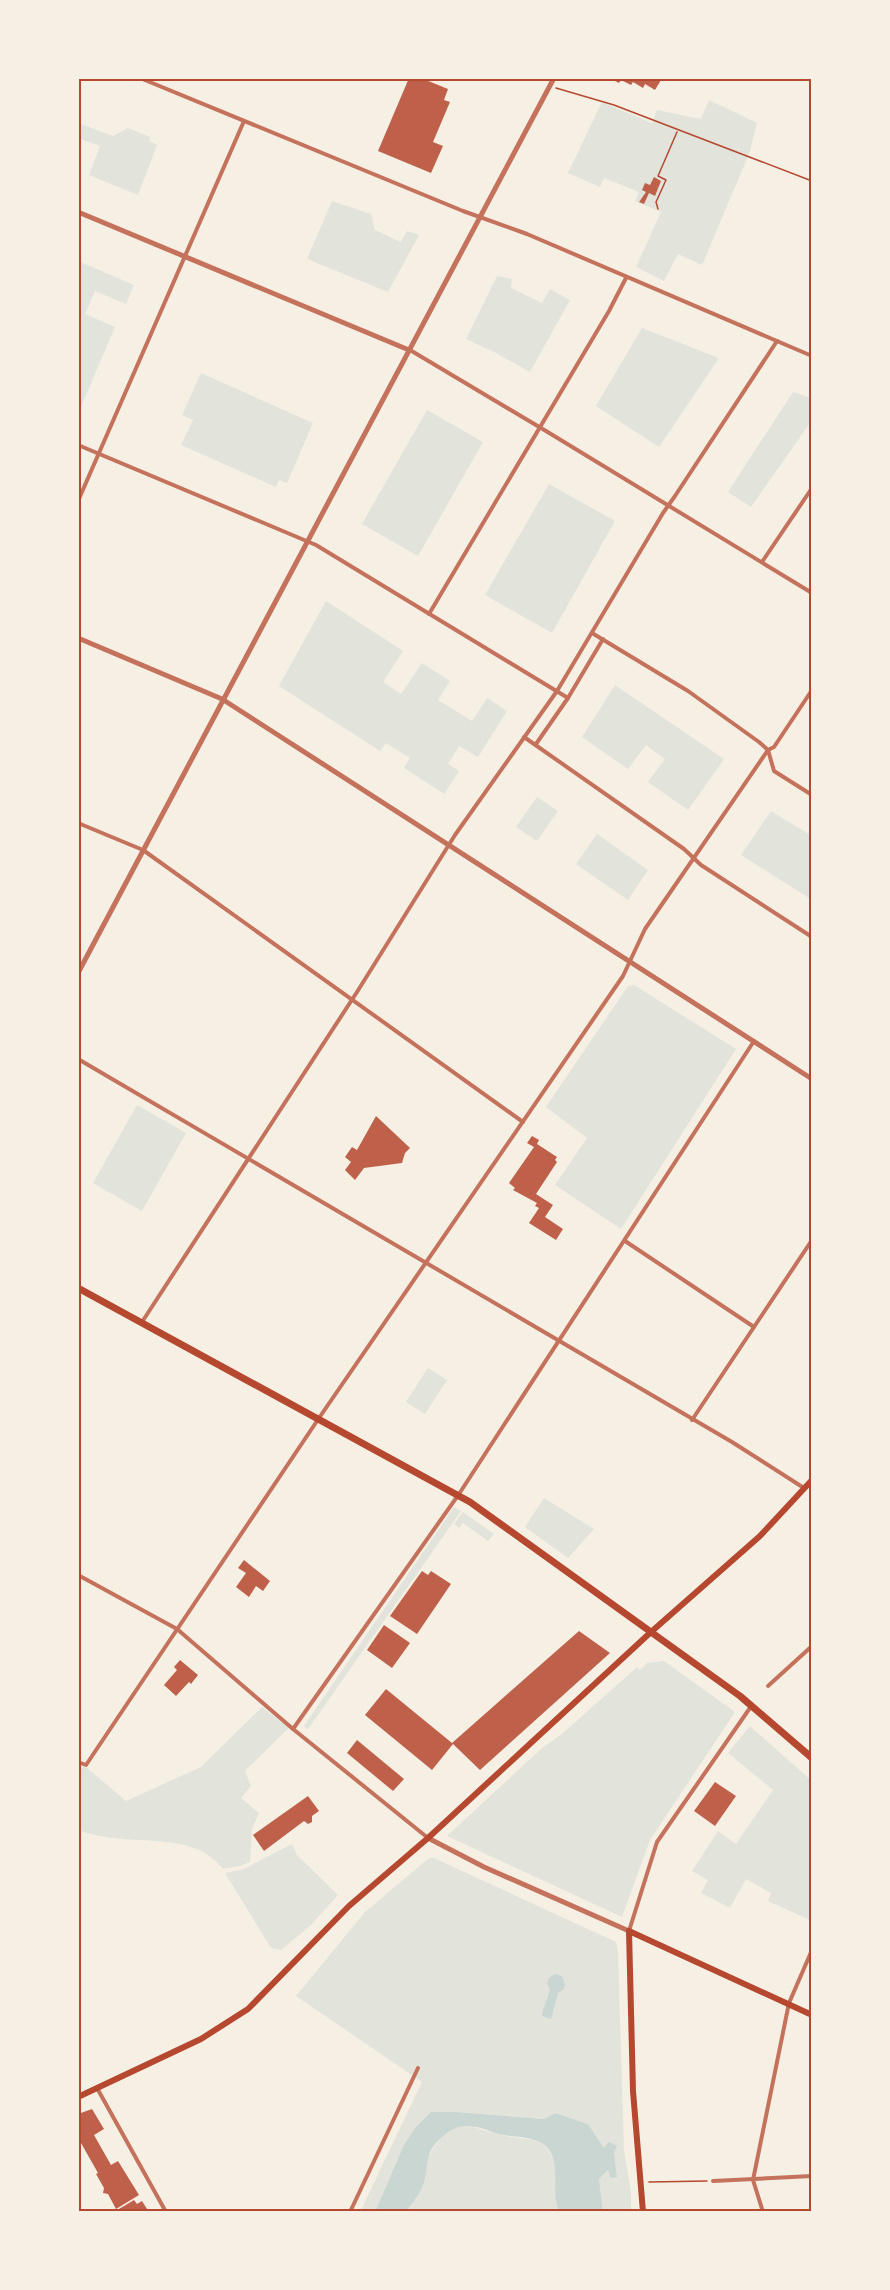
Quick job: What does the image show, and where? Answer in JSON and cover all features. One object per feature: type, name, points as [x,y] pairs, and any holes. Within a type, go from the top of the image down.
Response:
[{"type":"main road","points":[[78,1288],[459,1494],[752,1705],[812,1758]]},
{"type":"main road","points":[[78,2097],[194,2042],[239,2015],[264,1994],[348,1906],[428,1838],[651,1632],[760,1536],[812,1480]]},
{"type":"main road","points":[[643,2212],[632,2070],[629,1931],[812,2015]]},
{"type":"street","points":[[140,78],[527,234],[812,356]]},
{"type":"street","points":[[78,973],[554,78]]},
{"type":"street","points":[[78,501],[244,121]]},
{"type":"street","points":[[78,212],[409,350],[812,592]]},
{"type":"street","points":[[429,614],[609,311],[626,278]]},
{"type":"street","points":[[142,1322],[480,798],[557,691],[669,505],[777,341]]},
{"type":"street","points":[[78,444],[308,540],[568,698]]},
{"type":"street","points":[[762,562],[812,488]]},
{"type":"street","points":[[592,633],[688,691],[768,750],[774,771],[812,795]]},
{"type":"street","points":[[78,638],[222,699],[812,1079]]},
{"type":"street","points":[[536,744],[568,698],[603,639]]},
{"type":"street","points":[[78,1762],[86,1765],[319,1418],[623,976],[645,929],[812,690]]},
{"type":"street","points":[[525,737],[684,849],[700,865],[812,937]]},
{"type":"street","points":[[78,823],[144,850],[351,1001],[523,1122]]},
{"type":"street","points":[[294,1728],[459,1494],[754,1041]]},
{"type":"street","points":[[78,1059],[559,1341],[787,1476],[805,1489]]},
{"type":"street","points":[[625,1240],[754,1327]]},
{"type":"street","points":[[692,1420],[812,1240]]},
{"type":"street","points":[[78,1575],[177,1629],[428,1838],[484,1867],[629,1931],[657,1842],[752,1705]]},
{"type":"street","points":[[768,1686],[812,1647]]},
{"type":"street","points":[[764,2212],[753,2180],[789,2003],[812,1950]]},
{"type":"street","points":[[350,2212],[418,2068]]},
{"type":"street","points":[[97,2088],[166,2212]]},
{"type":"street","points":[[713,2181],[812,2176]]},
{"type":"path","points":[[550,86],[614,105],[812,181]]},
{"type":"path","points":[[658,209],[656,202],[666,180],[658,176],[678,130]]},
{"type":"path","points":[[639,2182],[713,2181]]},
{"type":"shaded area","points":[[709,100],[757,123],[749,154],[702,265],[678,254],[664,281],[636,267],[661,212],[635,201],[639,192],[604,178],[600,187],[568,173],[602,102],[652,123],[657,110],[701,119]]},
{"type":"shaded area","points":[[78,123],[113,136],[128,128],[150,137],[149,141],[157,145],[138,195],[89,175],[100,146],[78,138]]},
{"type":"shaded area","points":[[332,201],[371,214],[375,230],[401,242],[407,231],[419,235],[388,292],[307,259]]},
{"type":"shaded area","points":[[78,261],[134,285],[126,304],[95,291],[85,314],[115,327],[80,409],[78,408]]},
{"type":"shaded area","points":[[497,276],[512,279],[511,288],[542,303],[550,289],[570,300],[530,372],[466,339]]},
{"type":"shaded area","points":[[642,328],[719,358],[659,447],[596,406]]},
{"type":"shaded area","points":[[201,373],[313,423],[287,483],[279,480],[276,487],[181,445],[193,420],[182,415]]},
{"type":"shaded area","points":[[793,392],[812,398],[812,420],[751,507],[728,492]]},
{"type":"shaded area","points":[[427,410],[483,442],[418,556],[362,524]]},
{"type":"shaded area","points":[[549,484],[615,521],[552,633],[485,595]]},
{"type":"shaded area","points":[[326,601],[403,651],[383,682],[401,694],[422,663],[450,681],[438,700],[472,721],[487,698],[507,711],[478,757],[459,746],[448,764],[459,771],[444,794],[404,768],[410,758],[386,743],[380,751],[279,686]]},
{"type":"shaded area","points":[[615,685],[724,759],[688,810],[648,782],[665,759],[646,745],[628,769],[582,737]]},
{"type":"shaded area","points":[[537,797],[558,811],[537,841],[516,827]]},
{"type":"shaded area","points":[[771,811],[812,836],[812,900],[741,855]]},
{"type":"shaded area","points":[[597,834],[648,870],[628,900],[576,864]]},
{"type":"shaded area","points":[[634,985],[736,1049],[621,1229],[555,1185],[587,1138],[546,1107],[628,986]]},
{"type":"shaded area","points":[[137,1105],[186,1133],[142,1211],[93,1183]]},
{"type":"shaded area","points":[[428,1368],[447,1380],[425,1414],[406,1402]]},
{"type":"shaded area","points":[[544,1498],[594,1529],[568,1558],[525,1527]]},
{"type":"shaded area","points":[[454,1507],[461,1511],[308,1729],[304,1726]]},
{"type":"shaded area","points":[[463,1512],[494,1534],[488,1541],[463,1523],[459,1528],[454,1524]]},
{"type":"shaded area","points":[[664,1661],[735,1712],[650,1840],[622,1917],[447,1836],[542,1748],[562,1734],[637,1667],[640,1670],[647,1663]]},
{"type":"shaded area","points":[[262,1707],[289,1728],[245,1771],[251,1786],[241,1798],[259,1813],[252,1829],[250,1862],[223,1869],[205,1853],[183,1845],[93,1835],[78,1830],[78,1765],[87,1768],[126,1801],[201,1767]]},
{"type":"shaded area","points":[[750,1726],[812,1781],[812,1921],[768,1901],[771,1893],[746,1879],[730,1908],[701,1893],[708,1880],[692,1871],[718,1831],[736,1844],[773,1790],[728,1753]]},
{"type":"shaded area","points":[[292,1844],[297,1855],[338,1895],[311,1925],[281,1950],[271,1948],[225,1873],[244,1869]]},
{"type":"shaded area","points":[[429,1858],[434,1858],[616,1942],[624,2150],[631,2193],[631,2212],[603,2212],[599,2179],[608,2170],[617,2177],[614,2153],[617,2146],[604,2148],[588,2124],[555,2113],[544,2119],[456,2112],[393,2173],[375,2212],[360,2212],[422,2082],[296,1996],[365,1912]]},
{"type":"shaded area","points":[[555,1974],[562,1976],[565,1984],[564,1989],[558,1993],[551,2019],[542,2016],[542,2013],[550,1990],[547,1984],[549,1978]]},
{"type":"shaded area","points":[[431,2112],[544,2119],[555,2113],[588,2124],[604,2148],[609,2142],[617,2146],[614,2153],[617,2177],[611,2178],[608,2170],[599,2179],[603,2212],[559,2212],[554,2160],[544,2145],[521,2137],[464,2126],[452,2130],[436,2143],[429,2157],[421,2189],[405,2212],[375,2212],[404,2145],[416,2127]]},
{"type":"shaded area","points":[[468,2125],[543,2144],[552,2156],[555,2166],[556,2201],[559,2212],[405,2212],[419,2187],[433,2149],[452,2130]]},
{"type":"building","points":[[409,78],[421,78],[448,89],[444,100],[450,102],[433,142],[443,146],[431,173],[378,151]]},
{"type":"building","points":[[609,78],[659,78],[661,80],[655,90],[645,84],[643,88],[633,82],[631,85],[621,80],[619,83]]},
{"type":"building","points":[[654,177],[661,181],[655,196],[649,193],[644,204],[639,202],[646,192],[642,190],[645,183],[650,185]]},
{"type":"building","points":[[376,1116],[410,1148],[405,1153],[402,1163],[364,1168],[355,1180],[345,1170],[351,1162],[345,1157],[352,1147],[357,1150]]},
{"type":"building","points":[[532,1136],[539,1140],[537,1144],[557,1157],[555,1160],[557,1162],[536,1194],[553,1205],[545,1217],[563,1229],[556,1240],[529,1223],[539,1208],[535,1206],[537,1203],[513,1190],[515,1188],[509,1183],[534,1147],[527,1143]]},
{"type":"building","points":[[244,1560],[270,1581],[263,1591],[256,1586],[249,1597],[236,1587],[246,1573],[238,1568]]},
{"type":"building","points":[[422,1571],[428,1575],[431,1571],[451,1584],[417,1634],[390,1616]]},
{"type":"building","points":[[384,1625],[410,1643],[392,1668],[367,1650]]},
{"type":"building","points":[[579,1631],[610,1653],[480,1770],[453,1744],[432,1770],[365,1715],[386,1689],[452,1743]]},
{"type":"building","points":[[180,1660],[198,1675],[176,1696],[164,1685],[177,1670],[174,1667]]},
{"type":"building","points":[[357,1740],[404,1779],[393,1791],[347,1753]]},
{"type":"building","points":[[715,1782],[736,1796],[715,1826],[694,1811]]},
{"type":"building","points":[[308,1796],[319,1811],[312,1816],[312,1822],[308,1824],[304,1821],[264,1851],[253,1835]]},
{"type":"building","points":[[92,2109],[104,2129],[94,2135],[111,2165],[118,2161],[139,2195],[116,2209],[108,2194],[103,2193],[104,2188],[96,2174],[98,2173],[81,2143],[78,2145],[78,2114]]},
{"type":"building","points":[[134,2200],[137,2204],[142,2201],[147,2209],[142,2212],[114,2212]]}]
